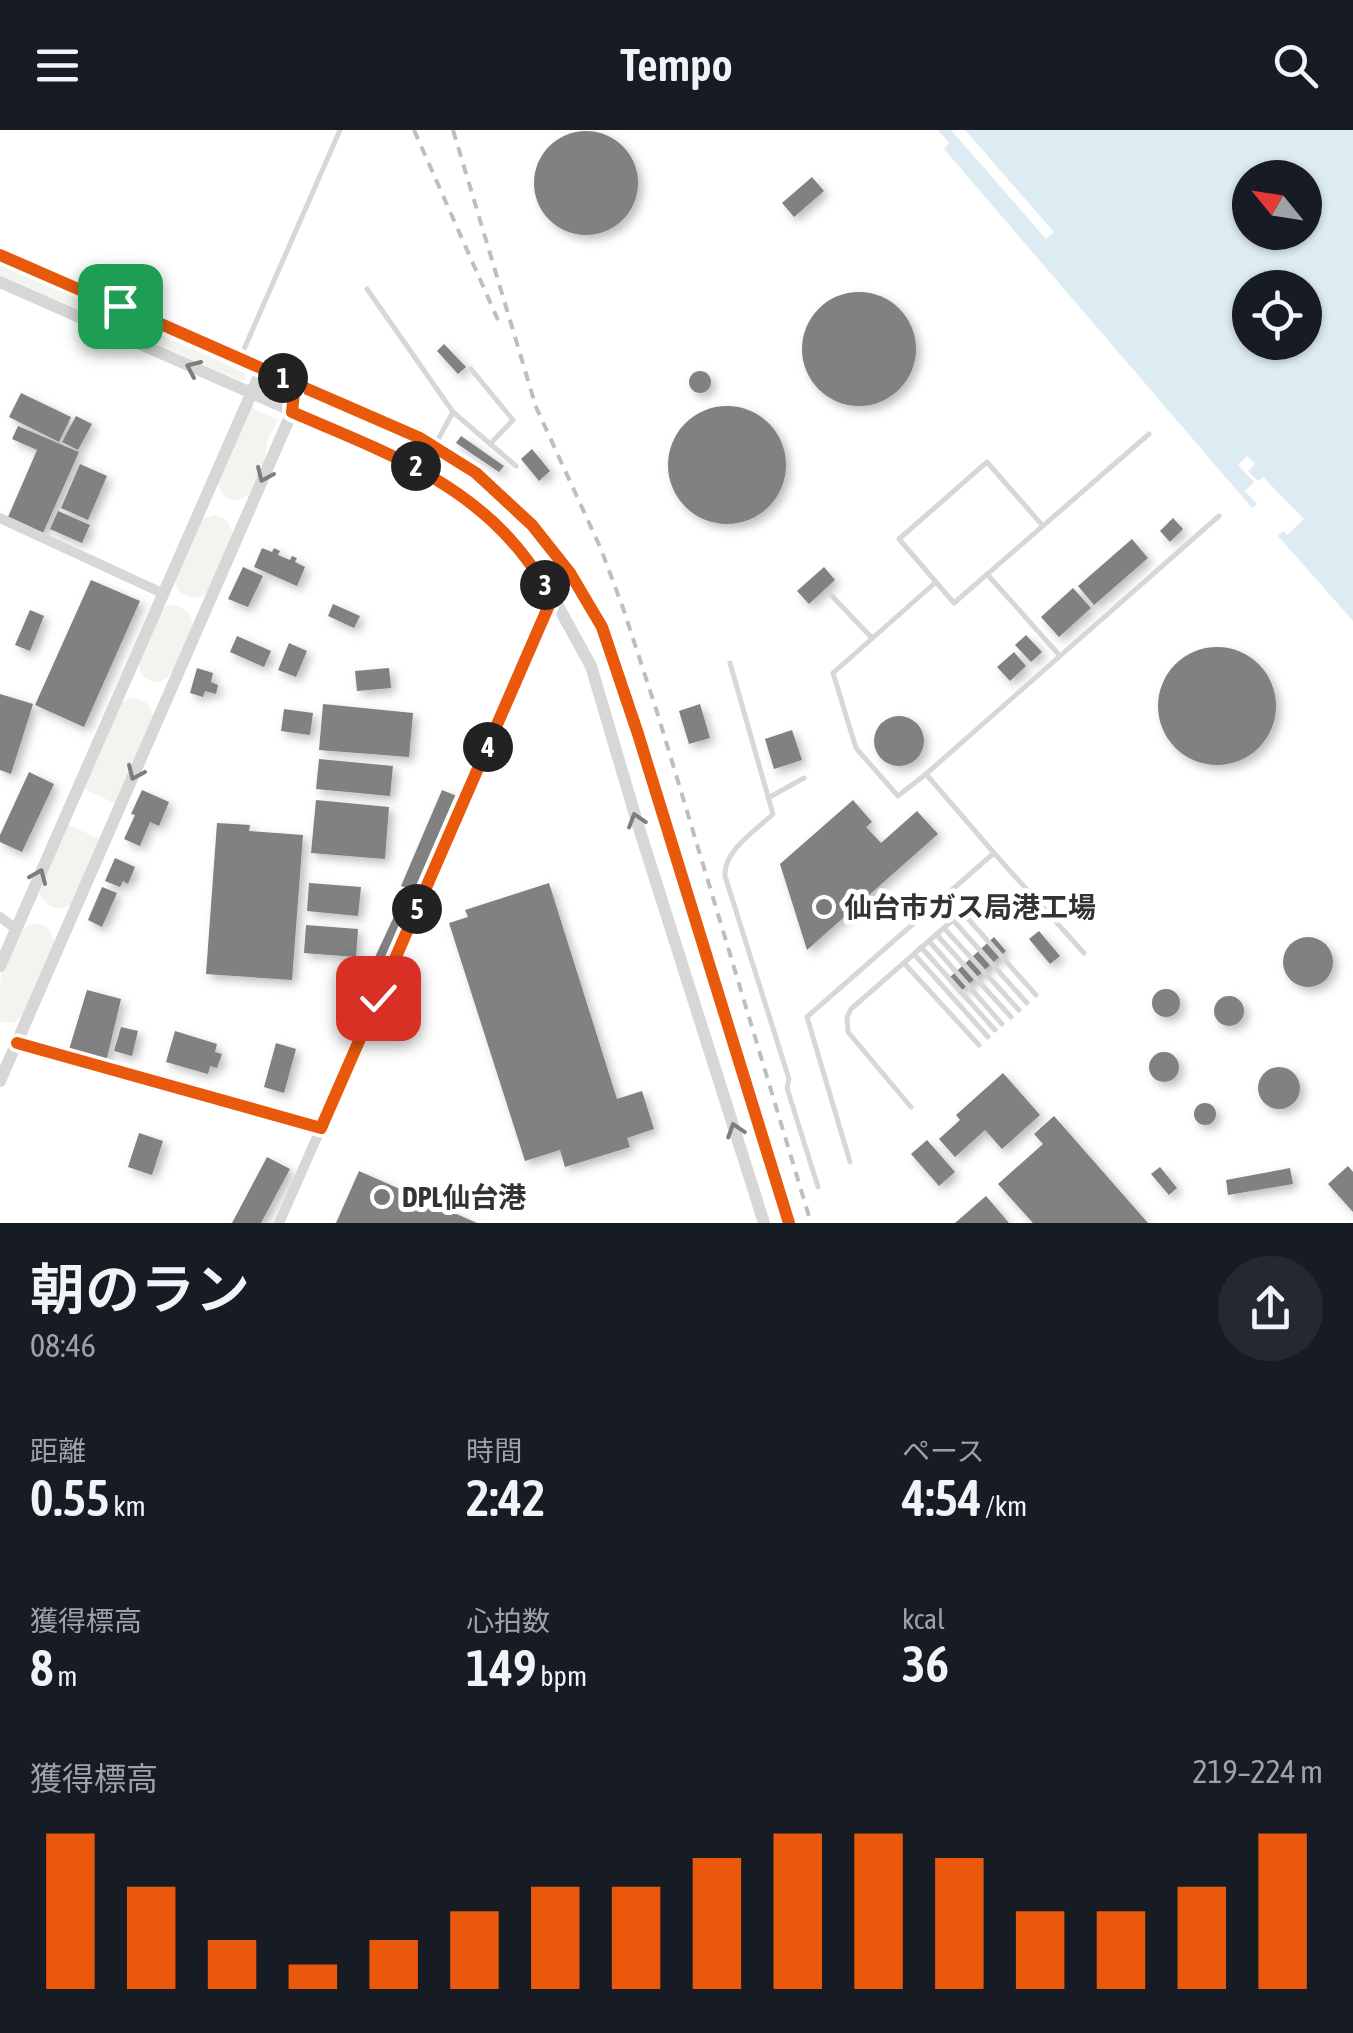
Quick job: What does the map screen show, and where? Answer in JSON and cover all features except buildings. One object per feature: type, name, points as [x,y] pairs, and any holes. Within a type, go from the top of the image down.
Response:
[{"type":"street","points":[[0,254],[420,438],[476,473],[532,525],[570,573],[602,628],[789,1223]]},
{"type":"street","points":[[0,282],[408,462],[444,482],[515,544],[553,596],[591,666],[764,1223]]},
{"type":"street","points":[[0,966],[262,369]]},
{"type":"street","points":[[0,1081],[292,412],[295,383]]},
{"type":"street","points":[[0,518],[162,593]]},
{"type":"street","points":[[280,1223],[553,596],[570,573]]},
{"type":"street","points":[[0,917],[16,929]]},
{"type":"street","points":[[17,1043],[321,1128]]},
{"type":"street","points":[[753,1188],[775,1180]]},
{"type":"lane","points":[[240,359],[340,130]]},
{"type":"lane","points":[[367,289],[453,412],[516,466]]},
{"type":"lane","points":[[471,369],[513,420],[490,444]]},
{"type":"lane","points":[[434,447],[453,412]]},
{"type":"lane","points":[[1043,526],[987,462],[899,539],[954,603],[987,574],[1043,526],[1149,434]]},
{"type":"lane","points":[[936,582],[833,672],[856,748],[898,796],[1219,516]]},
{"type":"lane","points":[[987,574],[1060,656]]},
{"type":"lane","points":[[830,594],[872,638]]},
{"type":"lane","points":[[730,664],[773,814],[729,856],[725,876],[789,1079],[787,1088],[818,1187]]},
{"type":"lane","points":[[926,774],[1084,953]]},
{"type":"lane","points":[[768,798],[804,778]]},
{"type":"lane","points":[[850,1162],[807,1018],[994,853]]},
{"type":"lane","points":[[911,1107],[848,1032],[851,1009],[962,912],[1036,994]]},
{"type":"lane","points":[[953,920],[1026,1003]]},
{"type":"lane","points":[[944,928],[1019,1010]]},
{"type":"lane","points":[[936,934],[1010,1016]]},
{"type":"lane","points":[[929,941],[1002,1024]]},
{"type":"lane","points":[[921,947],[995,1030]]},
{"type":"lane","points":[[914,954],[988,1037]]},
{"type":"lane","points":[[904,963],[979,1045]]},
{"type":"shaded area","points":[[938,130],[1353,130],[1353,621],[1278,536],[1283,531],[1287,535],[1304,519],[1263,477],[1258,481],[1248,471],[1255,464],[1247,456],[1238,465],[1254,482],[1245,491],[1257,504],[1252,508],[944,149],[949,143]]},
{"type":"shaded area","points":[[0,261],[97,304],[99,311],[91,315],[0,275]]},
{"type":"shaded area","points":[[123,315],[245,374],[246,379],[241,381],[119,327],[115,321]]},
{"type":"shaded area","points":[[249,406],[278,420],[255,484],[246,496],[235,500],[223,494],[217,480]]},
{"type":"shaded area","points":[[215,515],[228,522],[232,535],[209,589],[201,597],[186,596],[176,586],[178,569],[200,521]]},
{"type":"shaded area","points":[[169,605],[186,610],[192,625],[177,664],[164,680],[156,682],[142,674],[139,661],[153,628]]},
{"type":"shaded area","points":[[130,698],[146,703],[153,718],[116,804],[83,788],[120,704]]},
{"type":"shaded area","points":[[66,824],[100,839],[74,901],[54,908],[39,892]]},
{"type":"shaded area","points":[[38,923],[49,929],[55,943],[24,1015],[13,1023],[0,1022],[1,972],[6,957],[18,934]]},
{"type":"pier","points":[[951,130],[965,130],[1054,232],[1046,239]]},
{"type":"railway","points":[[414,130],[498,320]]},
{"type":"railway","points":[[453,130],[536,407],[601,549],[623,608],[811,1223]]},
{"type":"cycle path","points":[[0,255],[420,438],[476,473],[532,525],[570,573],[602,627],[789,1223]]},
{"type":"cycle path","points":[[17,1043],[321,1128],[553,597],[570,573]]},
{"type":"place","name":"仙台市ガス局港工場","points":[[824,907]]},
{"type":"place","name":"DPL仙台港","points":[[382,1197]]},
{"type":"route","points":[[120,306],[295,383],[292,412],[408,462],[444,482],[515,544],[553,596],[378,998]]}]
